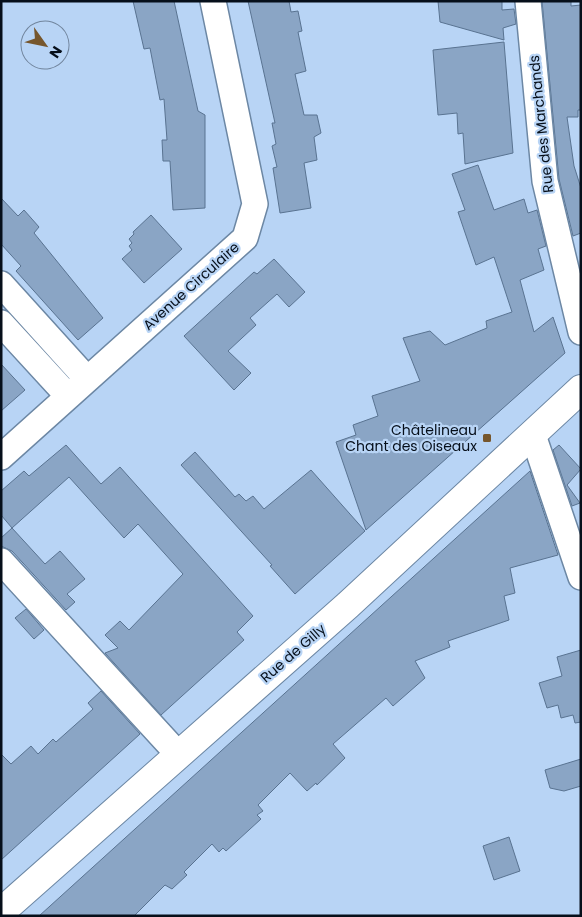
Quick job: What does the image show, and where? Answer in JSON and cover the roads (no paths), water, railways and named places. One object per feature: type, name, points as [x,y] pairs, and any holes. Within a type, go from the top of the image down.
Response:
[{"type":"main road","name":"Rue de Gilly","points":[[1,912],[348,605],[581,389]]},
{"type":"street","name":"Avenue Circulaire","points":[[1,457],[245,238],[254,204],[213,1]]},
{"type":"street","name":"Rue des Marchands","points":[[528,1],[545,181],[581,332]]},
{"type":"street","points":[[1,284],[87,379]]},
{"type":"street","points":[[1,323],[68,396]]},
{"type":"street","points":[[533,435],[581,577]]},
{"type":"street","points":[[1,561],[178,754]]},
{"type":"place","name":"Châtelineau Chant des Oiseaux","points":[[487,438]]}]
